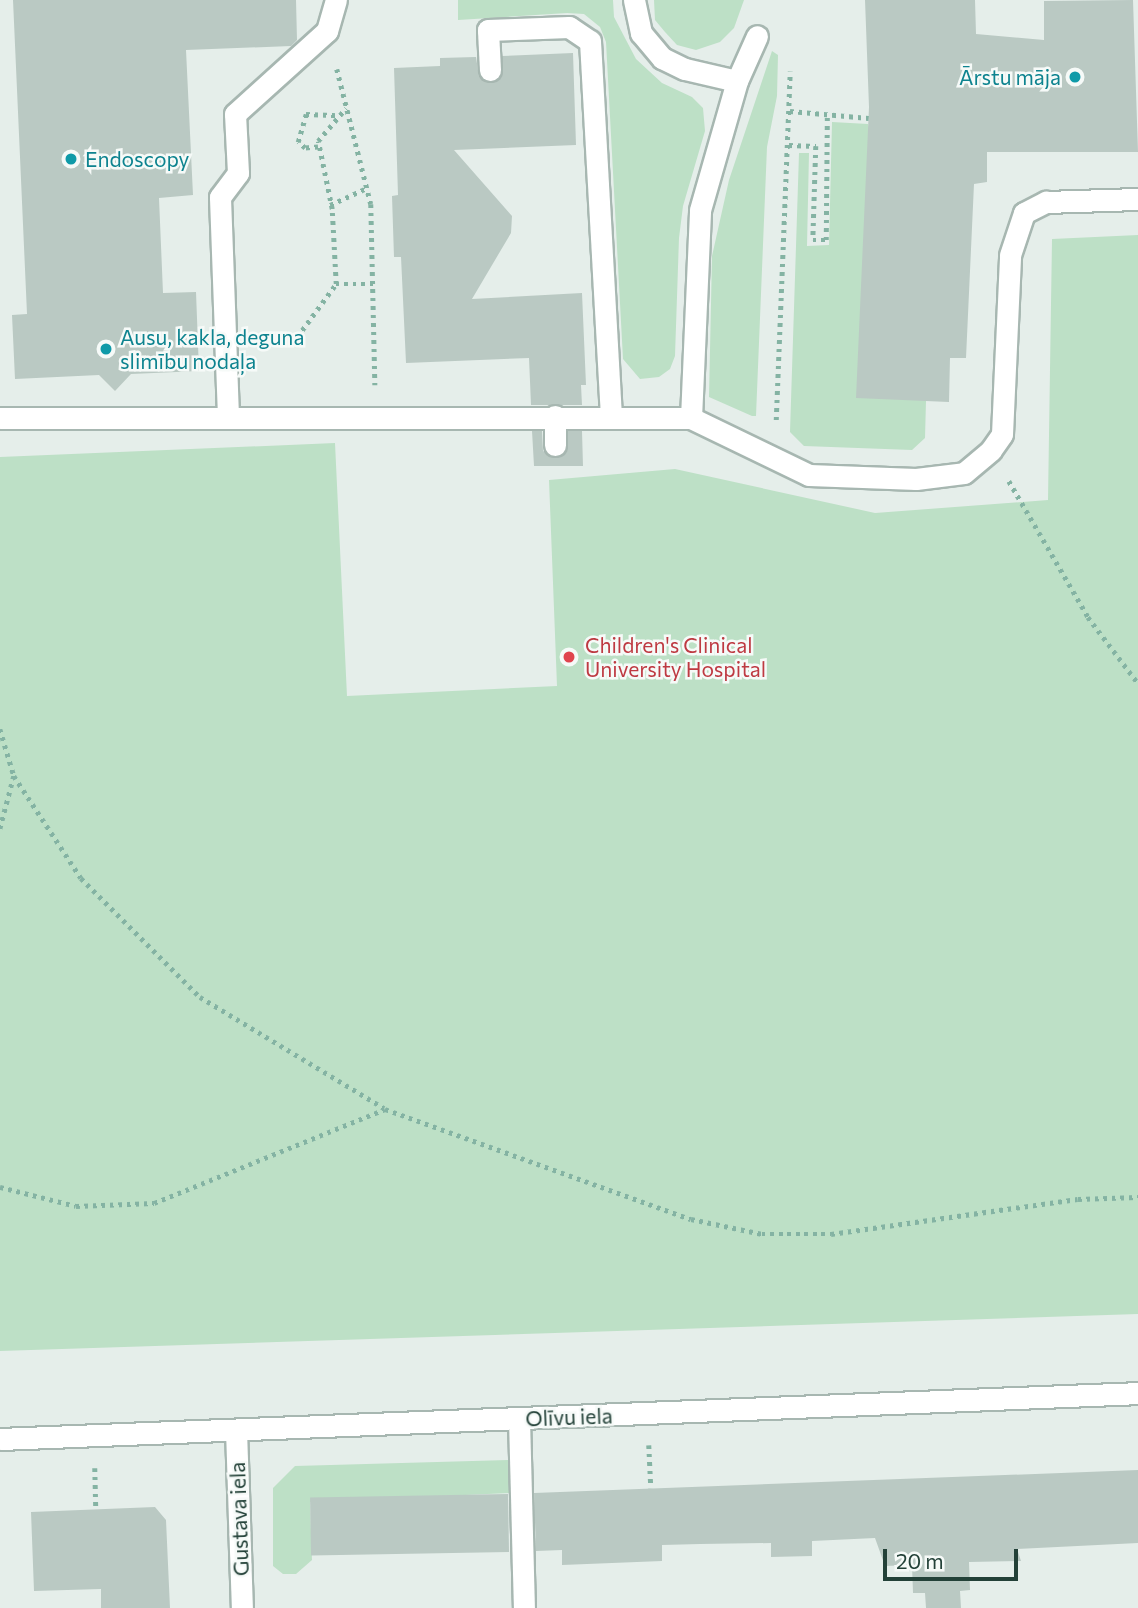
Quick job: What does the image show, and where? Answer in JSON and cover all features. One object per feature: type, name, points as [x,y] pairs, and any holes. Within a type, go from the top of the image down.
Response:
[{"type":"street","points":[[228,416],[220,197],[238,173],[236,114],[327,31],[336,0]]},
{"type":"street","points":[[634,0],[640,33],[662,58],[685,69],[737,81]]},
{"type":"street","points":[[490,71],[488,30],[569,27],[590,41],[611,415]]},
{"type":"street","points":[[691,418],[700,210],[737,81],[757,36]]},
{"type":"street","points":[[0,418],[611,415],[691,418],[809,475],[916,479],[964,473],[991,450],[1002,434],[1010,255],[1024,213],[1046,202],[1138,199]]},
{"type":"street","points":[[555,416],[555,445]]},
{"type":"street","name":"Olīvu iela","points":[[0,1439],[1138,1393]]},
{"type":"street","points":[[519,1419],[524,1608]]},
{"type":"street","name":"Gustava iela","points":[[236,1430],[242,1608]]},
{"type":"path","points":[[327,31],[367,188],[373,284],[376,417]]},
{"type":"path","points":[[774,460],[790,71]]},
{"type":"path","points":[[298,337],[337,284],[330,205],[318,141],[346,108]]},
{"type":"path","points":[[790,111],[869,118]]},
{"type":"path","points":[[318,146],[305,148],[298,142],[306,114],[340,115]]},
{"type":"path","points":[[789,145],[816,146],[813,240],[826,240],[827,115]]},
{"type":"path","points":[[330,205],[367,188]]},
{"type":"path","points":[[337,284],[373,284]]},
{"type":"path","points":[[991,450],[1088,617],[1138,683]]},
{"type":"path","points":[[0,729],[13,776],[81,878],[200,998],[385,1108],[691,1219],[762,1234],[831,1234],[1078,1199],[1138,1197]]},
{"type":"path","points":[[0,829],[13,776]]},
{"type":"path","points":[[0,1187],[76,1206],[154,1203],[385,1108]]},
{"type":"path","points":[[649,1445],[651,1488]]},
{"type":"path","points":[[94,1468],[96,1509]]},
{"type":"green space","points":[[458,0],[613,0],[614,17],[636,59],[662,83],[692,97],[703,108],[705,131],[683,206],[679,238],[675,356],[670,369],[659,377],[640,379],[623,359],[606,42],[600,27],[584,14],[567,13],[458,20]]},
{"type":"green space","points":[[654,0],[744,0],[734,28],[720,42],[696,50],[677,45],[665,32],[655,20]]},
{"type":"green space","points":[[772,51],[778,55],[777,96],[767,147],[756,416],[752,416],[709,397],[712,256],[729,180]]},
{"type":"green space","points":[[832,122],[868,124],[926,401],[925,438],[912,450],[804,446],[790,432],[799,153],[809,153],[807,246],[829,245]]},
{"type":"green space","name":"Children's Clinical University Hospital","points":[[1138,235],[1138,1314],[0,1351],[0,457],[335,443],[347,696],[557,686],[549,480],[675,469],[875,513],[1048,500],[1052,239]]},
{"type":"green space","points":[[508,1460],[510,1493],[310,1502],[312,1560],[296,1574],[283,1574],[273,1566],[273,1488],[295,1466]]},
{"type":"building","points":[[13,0],[296,0],[297,40],[291,46],[186,50],[193,195],[159,198],[163,293],[196,292],[199,371],[131,374],[115,391],[99,375],[15,379],[12,315],[27,314]]},
{"type":"building","points":[[865,0],[975,0],[976,34],[1044,40],[1044,1],[1133,0],[1138,152],[987,152],[987,182],[974,184],[966,358],[950,358],[949,402],[856,398],[869,107]]},
{"type":"building","points":[[573,53],[576,145],[454,150],[512,216],[511,233],[472,299],[582,293],[586,385],[581,385],[582,405],[531,405],[529,358],[406,363],[401,257],[394,257],[392,196],[398,195],[394,68],[440,66],[440,58],[476,57],[479,77],[491,83],[502,75],[502,56]]},
{"type":"building","points":[[532,431],[542,431],[543,451],[554,458],[567,451],[568,431],[582,431],[583,466],[534,466]]},
{"type":"building","points":[[1138,1470],[1138,1543],[1017,1549],[1021,1561],[969,1562],[970,1590],[960,1591],[961,1608],[926,1608],[925,1593],[913,1593],[912,1565],[885,1566],[875,1538],[812,1541],[812,1556],[771,1557],[771,1543],[662,1545],[662,1561],[562,1565],[562,1550],[536,1551],[534,1493]]},
{"type":"building","points":[[508,1494],[509,1552],[311,1555],[310,1497]]},
{"type":"building","points":[[155,1507],[166,1520],[170,1608],[101,1608],[101,1589],[34,1591],[31,1512]]},
{"type":"place","name":"Ārstu māja","points":[[1075,77]]},
{"type":"place","name":"Endoscopy","points":[[71,159]]},
{"type":"place","name":"Ausu, kakla, deguna slimību nodaļa","points":[[106,349]]},
{"type":"place","name":"Children's Clinical University Hospital","points":[[569,657]]}]
